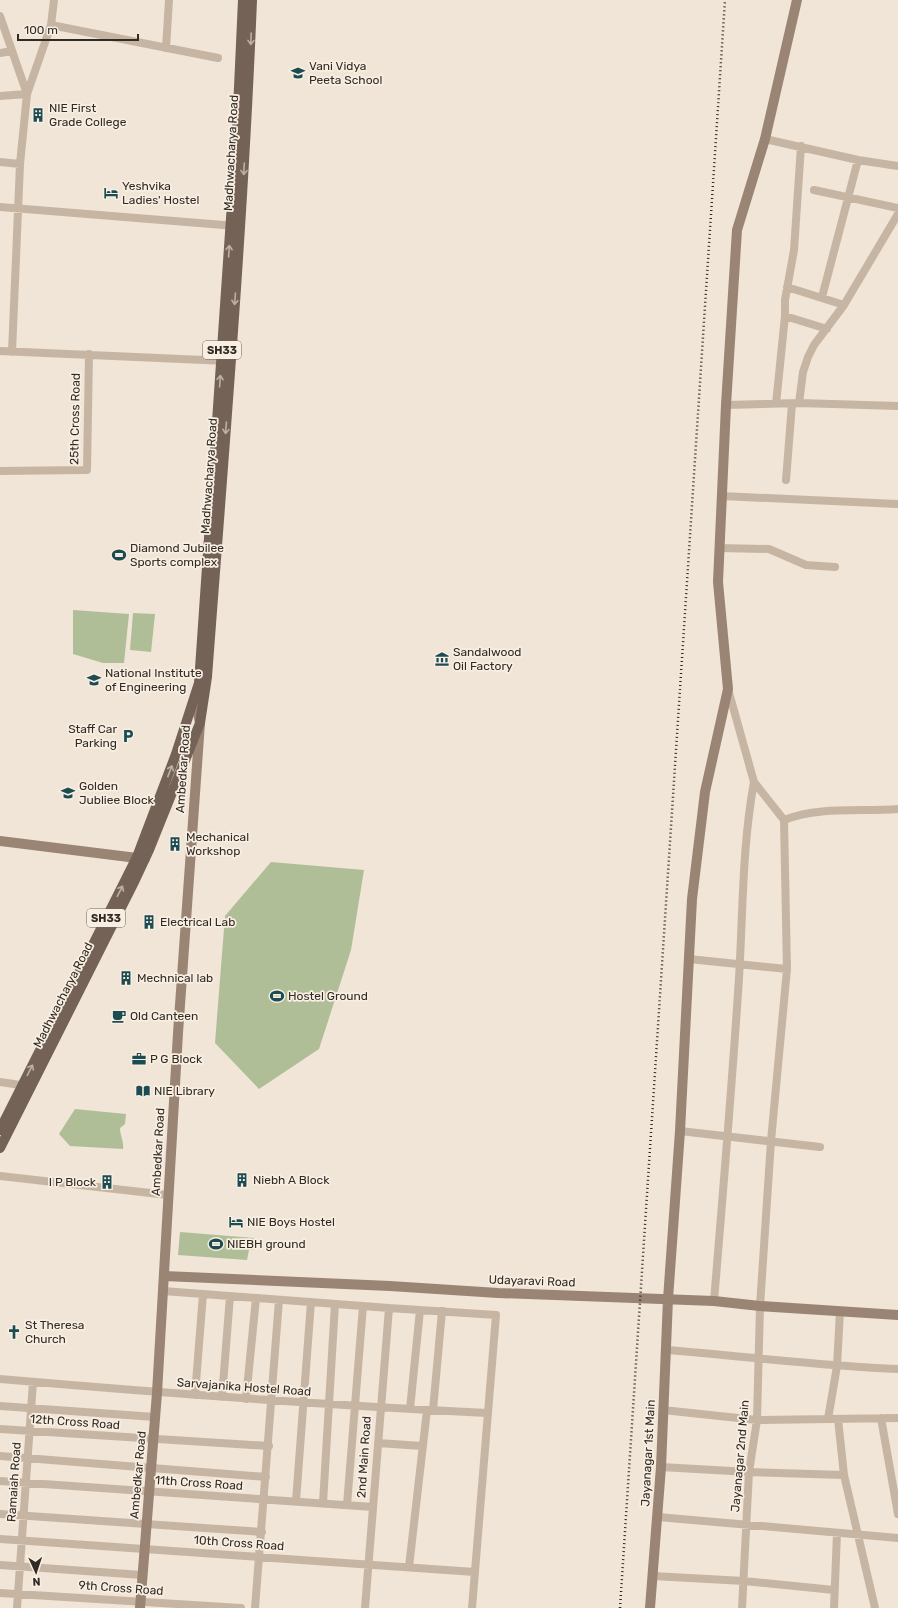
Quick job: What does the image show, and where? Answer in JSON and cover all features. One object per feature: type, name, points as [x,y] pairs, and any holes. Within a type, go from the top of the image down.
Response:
[{"type":"main road","name":"Madhwacharya Road","points":[[236,226],[243,0]]},
{"type":"main road","name":"Madhwacharya Road","points":[[195,699],[199,683],[226,361],[252,0]]},
{"type":"main road","name":"Madhwacharya Road","points":[[141,858],[200,723],[207,676],[226,361]]},
{"type":"main road","name":"SH33","points":[[0,1130],[27,1086],[141,858],[195,699]]},
{"type":"main road","points":[[0,1148],[27,1086]]},
{"type":"street","points":[[12,352],[20,164],[27,94],[51,25],[54,0]]},
{"type":"street","points":[[166,48],[169,0]]},
{"type":"street","name":"Jayanagar 1st Main","points":[[650,1608],[661,1467],[668,1299],[680,1131],[692,900],[705,792],[728,689],[718,582],[726,405],[737,230],[765,138],[798,0]]},
{"type":"street","points":[[0,16],[27,94]]},
{"type":"street","points":[[51,25],[218,58]]},
{"type":"street","points":[[0,53],[12,51]]},
{"type":"street","points":[[0,96],[27,94]]},
{"type":"street","points":[[765,138],[858,160],[898,166]]},
{"type":"street","points":[[776,404],[785,316],[785,300],[794,250],[801,146]]},
{"type":"street","points":[[822,297],[858,160]]},
{"type":"street","points":[[0,162],[20,164]]},
{"type":"street","points":[[814,190],[898,208]]},
{"type":"street","points":[[0,207],[236,226]]},
{"type":"street","points":[[786,480],[796,404],[808,357],[814,345],[844,305],[898,214]]},
{"type":"street","points":[[787,287],[844,305]]},
{"type":"street","points":[[785,316],[827,329]]},
{"type":"street","points":[[0,351],[226,361]]},
{"type":"street","name":"25th Cross Road","points":[[0,471],[87,470],[89,354]]},
{"type":"street","points":[[726,405],[796,404],[898,406]]},
{"type":"street","points":[[722,496],[897,504]]},
{"type":"street","points":[[719,548],[769,549],[806,565],[835,567]]},
{"type":"street","points":[[728,689],[754,782],[784,820],[796,815],[819,812],[898,809]]},
{"type":"street","name":"Ambedkar Road","points":[[140,1605],[154,1439],[168,1195],[200,723],[195,699]]},
{"type":"street","points":[[714,1301],[728,1136],[748,816],[754,782]]},
{"type":"street","name":"Jayanagar 2nd Main","points":[[742,1608],[749,1472],[757,1420],[760,1306],[771,1141],[787,969],[784,820]]},
{"type":"street","points":[[0,841],[141,858]]},
{"type":"street","points":[[689,959],[787,969]]},
{"type":"street","points":[[0,1082],[27,1086]]},
{"type":"street","points":[[680,1131],[820,1147]]},
{"type":"street","points":[[0,1176],[168,1195]]},
{"type":"street","name":"Udayaravi Road","points":[[164,1276],[390,1286],[498,1293],[714,1301],[760,1306],[898,1315]]},
{"type":"street","points":[[163,1291],[442,1312],[496,1314],[472,1608]]},
{"type":"street","points":[[195,1395],[203,1294]]},
{"type":"street","points":[[222,1397],[230,1296]]},
{"type":"street","points":[[246,1399],[256,1298]]},
{"type":"street","points":[[255,1608],[269,1446],[279,1300]]},
{"type":"street","points":[[296,1501],[311,1302]]},
{"type":"street","points":[[323,1503],[335,1304]]},
{"type":"street","points":[[347,1505],[362,1306]]},
{"type":"street","name":"2nd Main Road","points":[[365,1608],[389,1308]]},
{"type":"street","points":[[410,1409],[420,1310]]},
{"type":"street","points":[[828,1419],[837,1366],[840,1311]]},
{"type":"street","points":[[409,1567],[422,1446],[430,1410],[442,1312]]},
{"type":"street","points":[[666,1350],[758,1357],[837,1366],[898,1369]]},
{"type":"street","name":"Sarvajanika Hostel Road","points":[[0,1379],[157,1393],[380,1408],[488,1413]]},
{"type":"street","name":"Ramaiah Road","points":[[17,1608],[33,1382]]},
{"type":"street","points":[[0,1406],[155,1417]]},
{"type":"street","points":[[663,1410],[757,1420],[898,1418]]},
{"type":"street","points":[[838,1418],[844,1475],[875,1608]]},
{"type":"street","points":[[882,1418],[898,1514]]},
{"type":"street","name":"12th Cross Road","points":[[0,1429],[269,1446]]},
{"type":"street","points":[[378,1443],[422,1446]]},
{"type":"street","points":[[0,1456],[266,1477]]},
{"type":"street","points":[[661,1467],[844,1475]]},
{"type":"street","name":"11th Cross Road","points":[[0,1481],[373,1507]]},
{"type":"street","points":[[0,1514],[262,1532]]},
{"type":"street","points":[[658,1517],[898,1538]]},
{"type":"street","points":[[834,1608],[837,1533]]},
{"type":"street","name":"10th Cross Road","points":[[0,1539],[475,1572]]},
{"type":"street","points":[[0,1565],[142,1575]]},
{"type":"street","points":[[653,1576],[744,1581],[834,1590]]},
{"type":"street","name":"9th Cross Road","points":[[0,1593],[140,1605],[241,1608]]},
{"type":"green space","points":[[73,610],[129,614],[124,663],[103,663],[73,654]]},
{"type":"green space","points":[[133,613],[155,614],[151,652],[130,650]]},
{"type":"green space","name":"Hostel Ground","points":[[271,862],[364,870],[351,950],[319,1049],[259,1089],[215,1043],[225,916]]},
{"type":"green space","points":[[75,1109],[126,1114],[125,1124],[120,1128],[123,1149],[70,1146],[59,1134]]},
{"type":"green space","name":"NIEBH ground","points":[[180,1232],[254,1238],[253,1250],[249,1250],[247,1260],[178,1255]]},
{"type":"railway","points":[[620,1608],[725,0]]},
{"type":"place","name":"Vani Vidya Peeta School","points":[[298,73]]},
{"type":"place","name":"NIE First Grade College","points":[[38,115]]},
{"type":"place","name":"Yeshvika Ladies' Hostel","points":[[111,193]]},
{"type":"place","name":"Diamond Jubilee Sports complex","points":[[119,555]]},
{"type":"place","name":"Sandalwood Oil Factory","points":[[442,659]]},
{"type":"place","name":"National Institute of Engineering","points":[[94,680]]},
{"type":"place","name":"Staff Car Parking","points":[[128,736]]},
{"type":"place","name":"Golden Jubliee Block","points":[[68,793]]},
{"type":"place","name":"Mechanical Workshop","points":[[175,844]]},
{"type":"place","name":"Electrical Lab","points":[[149,922]]},
{"type":"place","name":"Mechnical lab","points":[[126,978]]},
{"type":"place","name":"Hostel Ground","points":[[277,996]]},
{"type":"place","name":"Old Canteen","points":[[119,1016]]},
{"type":"place","name":"P G Block","points":[[139,1059]]},
{"type":"place","name":"NIE Library","points":[[143,1091]]},
{"type":"place","name":"Niebh A Block","points":[[242,1180]]},
{"type":"place","name":"I P Block","points":[[107,1182]]},
{"type":"place","name":"NIE Boys Hostel","points":[[236,1222]]},
{"type":"place","name":"NIEBH ground","points":[[216,1244]]},
{"type":"place","name":"St Theresa Church","points":[[14,1332]]}]
